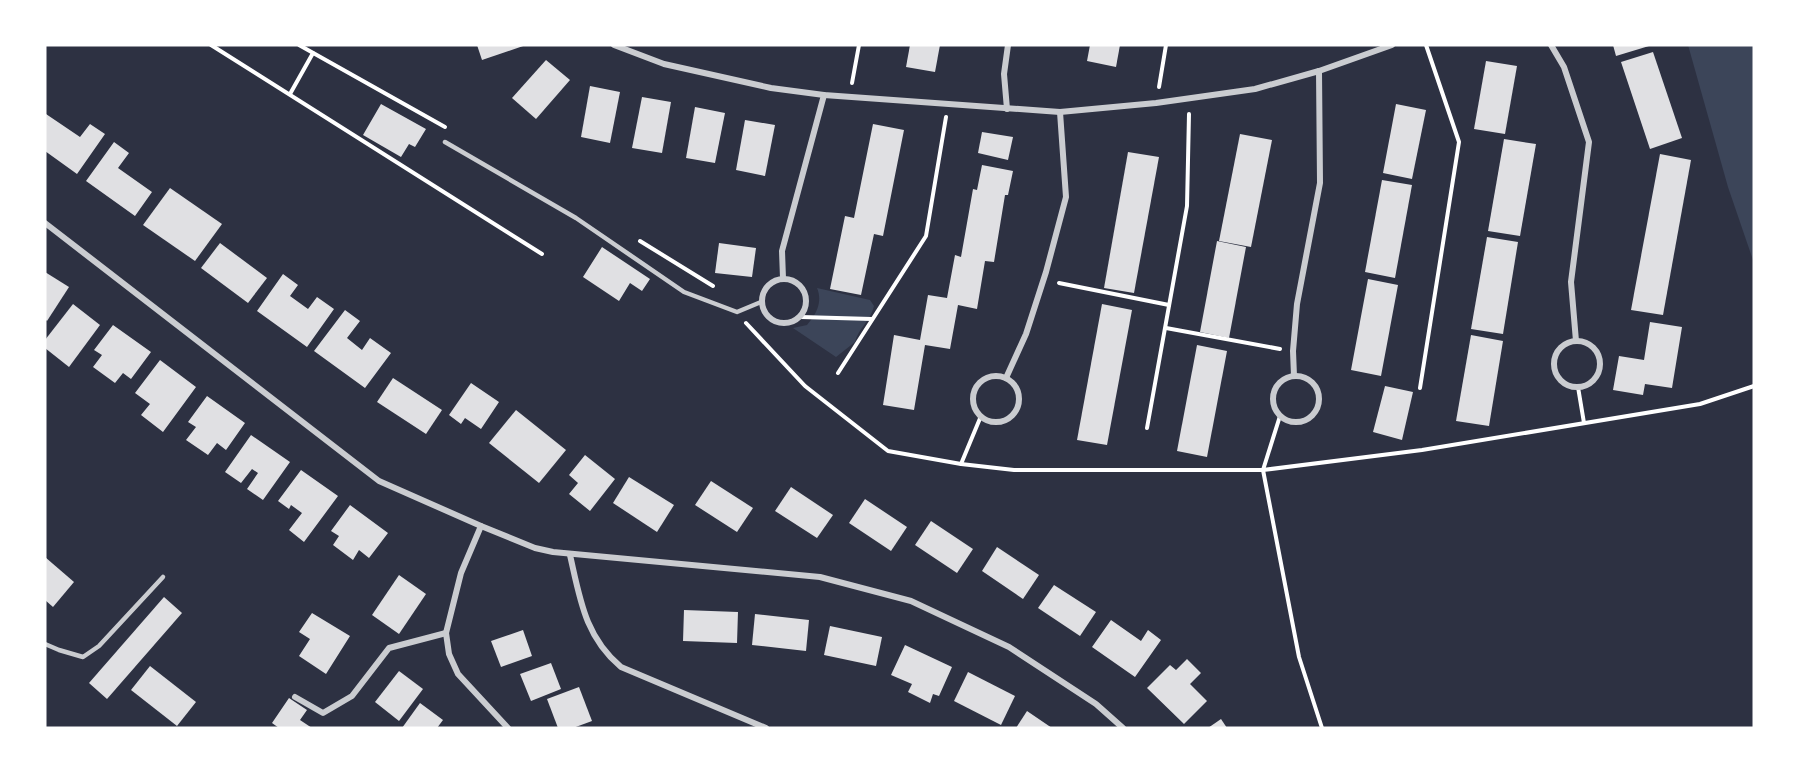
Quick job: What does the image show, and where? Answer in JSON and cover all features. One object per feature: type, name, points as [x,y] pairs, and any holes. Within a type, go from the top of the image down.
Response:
[{"type":"street","points":[[614,45],[664,64],[771,88],[824,95],[1060,112],[1156,103],[1255,89],[1320,71],[1392,45]]},
{"type":"street","points":[[1007,109],[1004,74],[1008,45]]},
{"type":"street","points":[[1551,45],[1564,67],[1588,142],[1571,282],[1576,341]]},
{"type":"street","points":[[1294,376],[1293,351],[1297,304],[1320,183],[1320,71]]},
{"type":"street","points":[[783,278],[782,251],[824,95]]},
{"type":"street","points":[[1006,378],[1026,334],[1044,280],[1066,197],[1060,112]]},
{"type":"street","points":[[45,223],[379,481],[535,548],[570,555],[820,577],[911,601],[1009,647],[1096,704],[1123,728]]},
{"type":"street","points":[[783,278],[800,284],[807,300],[801,317],[785,324],[769,318],[761,302],[767,286],[783,278]]},
{"type":"street","points":[[1576,341],[1595,349],[1600,363],[1592,382],[1578,387],[1563,382],[1558,376],[1554,361],[1562,347],[1576,341]]},
{"type":"street","points":[[992,376],[1006,378],[1017,388],[1019,396],[1016,411],[1003,421],[988,420],[981,416],[974,403],[975,389],[985,379],[992,376]]},
{"type":"street","points":[[1294,376],[1308,380],[1314,385],[1318,399],[1314,413],[1301,421],[1294,422],[1280,416],[1275,410],[1273,395],[1280,382],[1294,376]]},
{"type":"street","points":[[481,526],[461,573],[446,633],[449,654],[458,674],[508,728]]},
{"type":"street","points":[[570,555],[585,618],[594,635],[614,662],[766,728]]},
{"type":"street","points":[[295,697],[323,713],[352,696],[389,648],[446,633]]},
{"type":"lane","points":[[445,142],[576,218],[684,292],[736,312],[761,302]]},
{"type":"lane","points":[[45,644],[58,651],[83,657],[99,646],[162,577]]},
{"type":"path","points":[[211,45],[542,254]]},
{"type":"path","points":[[849,97],[859,45]]},
{"type":"path","points":[[1156,103],[1166,45]]},
{"type":"path","points":[[1420,388],[1459,142],[1426,45]]},
{"type":"path","points":[[290,94],[313,53]]},
{"type":"path","points":[[1148,428],[1187,206],[1190,128],[1188,98]]},
{"type":"path","points":[[838,373],[926,236],[948,105]]},
{"type":"path","points":[[1044,280],[1170,305]]},
{"type":"path","points":[[801,317],[872,320]]},
{"type":"path","points":[[1166,328],[1293,351]]},
{"type":"path","points":[[1578,387],[1584,423]]},
{"type":"path","points":[[961,464],[981,416]]},
{"type":"path","points":[[1280,416],[1263,470],[1299,657],[1322,728]]},
{"type":"shaded area","points":[[1688,45],[1754,45],[1754,263],[1728,187]]},
{"type":"shaded area","points":[[817,288],[870,300],[874,306],[855,342],[836,357],[793,328],[807,325],[813,317],[819,303]]},
{"type":"building","points":[[477,45],[526,45],[482,60]]},
{"type":"building","points":[[910,45],[940,45],[935,72],[906,67]]},
{"type":"building","points":[[1090,45],[1120,45],[1116,67],[1087,61]]},
{"type":"building","points":[[1613,45],[1649,45],[1649,46],[1616,56]]},
{"type":"building","points":[[1653,52],[1682,138],[1650,149],[1621,62]]},
{"type":"building","points":[[546,60],[570,80],[536,119],[512,98]]},
{"type":"building","points":[[1486,61],[1517,66],[1505,134],[1474,129]]},
{"type":"building","points":[[590,86],[620,92],[610,143],[581,137]]},
{"type":"building","points":[[642,97],[671,102],[662,153],[632,148]]},
{"type":"building","points":[[381,104],[426,129],[415,147],[409,144],[401,157],[363,135]]},
{"type":"building","points":[[1396,104],[1426,110],[1412,179],[1383,173]]},
{"type":"building","points":[[695,107],[725,113],[715,163],[686,158]]},
{"type":"building","points":[[46,114],[80,137],[90,124],[105,134],[77,174],[45,151]]},
{"type":"building","points":[[745,120],[775,125],[765,176],[736,170]]},
{"type":"building","points":[[873,124],[904,130],[883,236],[874,234],[861,295],[830,289],[845,216],[854,218]]},
{"type":"building","points":[[982,132],[1013,137],[1008,160],[978,153]]},
{"type":"building","points":[[1240,134],[1272,140],[1251,247],[1219,241]]},
{"type":"building","points":[[1504,139],[1536,144],[1520,236],[1488,231]]},
{"type":"building","points":[[114,142],[129,153],[118,168],[152,192],[135,216],[86,181]]},
{"type":"building","points":[[1128,152],[1159,157],[1134,293],[1104,288]]},
{"type":"building","points":[[1660,154],[1691,160],[1663,315],[1631,310]]},
{"type":"building","points":[[982,165],[1013,171],[1008,195],[1005,195],[994,262],[985,261],[977,309],[958,305],[950,349],[925,345],[914,410],[883,405],[894,335],[920,340],[928,295],[947,298],[955,255],[961,257],[973,189],[977,190]]},
{"type":"building","points":[[1382,180],[1412,185],[1395,278],[1365,272]]},
{"type":"building","points":[[170,188],[222,224],[195,261],[143,225]]},
{"type":"building","points":[[1487,237],[1518,242],[1503,334],[1471,329]]},
{"type":"building","points":[[1217,241],[1246,247],[1229,338],[1200,332]]},
{"type":"building","points":[[220,243],[267,278],[248,303],[201,268]]},
{"type":"building","points":[[719,243],[756,248],[752,277],[715,273]]},
{"type":"building","points":[[602,247],[650,279],[642,291],[630,283],[619,301],[583,277]]},
{"type":"building","points":[[45,272],[69,287],[47,321],[45,319]]},
{"type":"building","points":[[283,274],[298,285],[290,296],[308,309],[317,297],[334,309],[307,347],[257,311]]},
{"type":"building","points":[[1368,279],[1398,285],[1381,376],[1351,370]]},
{"type":"building","points":[[73,304],[100,325],[69,367],[45,348],[45,340]]},
{"type":"building","points":[[1102,304],[1132,310],[1107,445],[1077,440]]},
{"type":"building","points":[[345,310],[360,321],[347,338],[362,350],[370,338],[391,353],[365,388],[314,351]]},
{"type":"building","points":[[1650,322],[1682,327],[1672,388],[1645,384],[1643,395],[1613,390],[1619,356],[1644,360]]},
{"type":"building","points":[[113,325],[151,352],[131,379],[123,373],[115,383],[93,367],[102,355],[94,350]]},
{"type":"building","points":[[1471,335],[1503,341],[1489,426],[1456,421]]},
{"type":"building","points":[[1197,345],[1227,351],[1207,457],[1177,451]]},
{"type":"building","points":[[160,360],[196,387],[163,432],[141,415],[150,404],[135,393]]},
{"type":"building","points":[[393,378],[442,410],[426,434],[377,402]]},
{"type":"building","points":[[471,383],[499,402],[481,429],[465,418],[461,424],[449,415]]},
{"type":"building","points":[[1385,386],[1413,392],[1402,440],[1373,432]]},
{"type":"building","points":[[207,396],[245,423],[226,450],[217,443],[208,455],[186,440],[196,427],[188,422]]},
{"type":"building","points":[[516,410],[566,450],[539,483],[489,443]]},
{"type":"building","points":[[251,435],[290,462],[263,500],[247,489],[258,473],[252,469],[241,483],[225,472]]},
{"type":"building","points":[[585,455],[615,479],[590,511],[569,494],[578,483],[569,475]]},
{"type":"building","points":[[301,470],[338,496],[304,542],[289,530],[302,513],[291,505],[289,509],[278,501]]},
{"type":"building","points":[[629,477],[674,505],[657,532],[613,503]]},
{"type":"building","points":[[711,481],[753,508],[737,532],[695,505]]},
{"type":"building","points":[[791,487],[833,515],[817,538],[775,511]]},
{"type":"building","points":[[865,499],[907,527],[891,551],[849,523]]},
{"type":"building","points":[[350,505],[388,533],[369,558],[359,550],[353,560],[333,545],[339,536],[331,531]]},
{"type":"building","points":[[931,521],[973,549],[957,573],[915,545]]},
{"type":"building","points":[[997,547],[1039,575],[1023,599],[982,571]]},
{"type":"building","points":[[45,557],[74,582],[53,607],[45,600]]},
{"type":"building","points":[[399,575],[426,594],[399,634],[372,615]]},
{"type":"building","points":[[1054,585],[1096,612],[1080,636],[1038,608]]},
{"type":"building","points":[[164,597],[182,613],[107,699],[89,683]]},
{"type":"building","points":[[684,610],[738,612],[737,643],[683,641]]},
{"type":"building","points":[[312,613],[350,636],[326,674],[299,656],[310,639],[299,632]]},
{"type":"building","points":[[755,614],[809,620],[806,651],[752,645]]},
{"type":"building","points":[[1111,620],[1141,641],[1148,630],[1161,640],[1135,677],[1092,647]]},
{"type":"building","points":[[830,626],[882,637],[876,666],[824,655]]},
{"type":"building","points":[[523,630],[532,656],[501,667],[491,641]]},
{"type":"building","points":[[905,645],[952,667],[939,696],[933,694],[930,703],[908,692],[912,684],[891,675]]},
{"type":"building","points":[[1187,659],[1201,673],[1190,684],[1207,701],[1184,724],[1147,688],[1170,665],[1176,670]]},
{"type":"building","points":[[551,663],[561,689],[531,701],[520,674]]},
{"type":"building","points":[[150,666],[196,702],[177,726],[131,690]]},
{"type":"building","points":[[399,671],[423,689],[399,721],[375,702]]},
{"type":"building","points":[[968,672],[1015,696],[1001,725],[954,701]]},
{"type":"building","points":[[579,687],[592,721],[573,728],[558,728],[547,699]]},
{"type":"building","points":[[289,698],[307,710],[300,720],[312,728],[279,728],[272,723]]},
{"type":"building","points":[[420,703],[443,720],[437,728],[402,728]]},
{"type":"building","points":[[1027,711],[1052,728],[1016,728]]},
{"type":"building","points":[[1221,719],[1227,728],[1208,728]]}]
